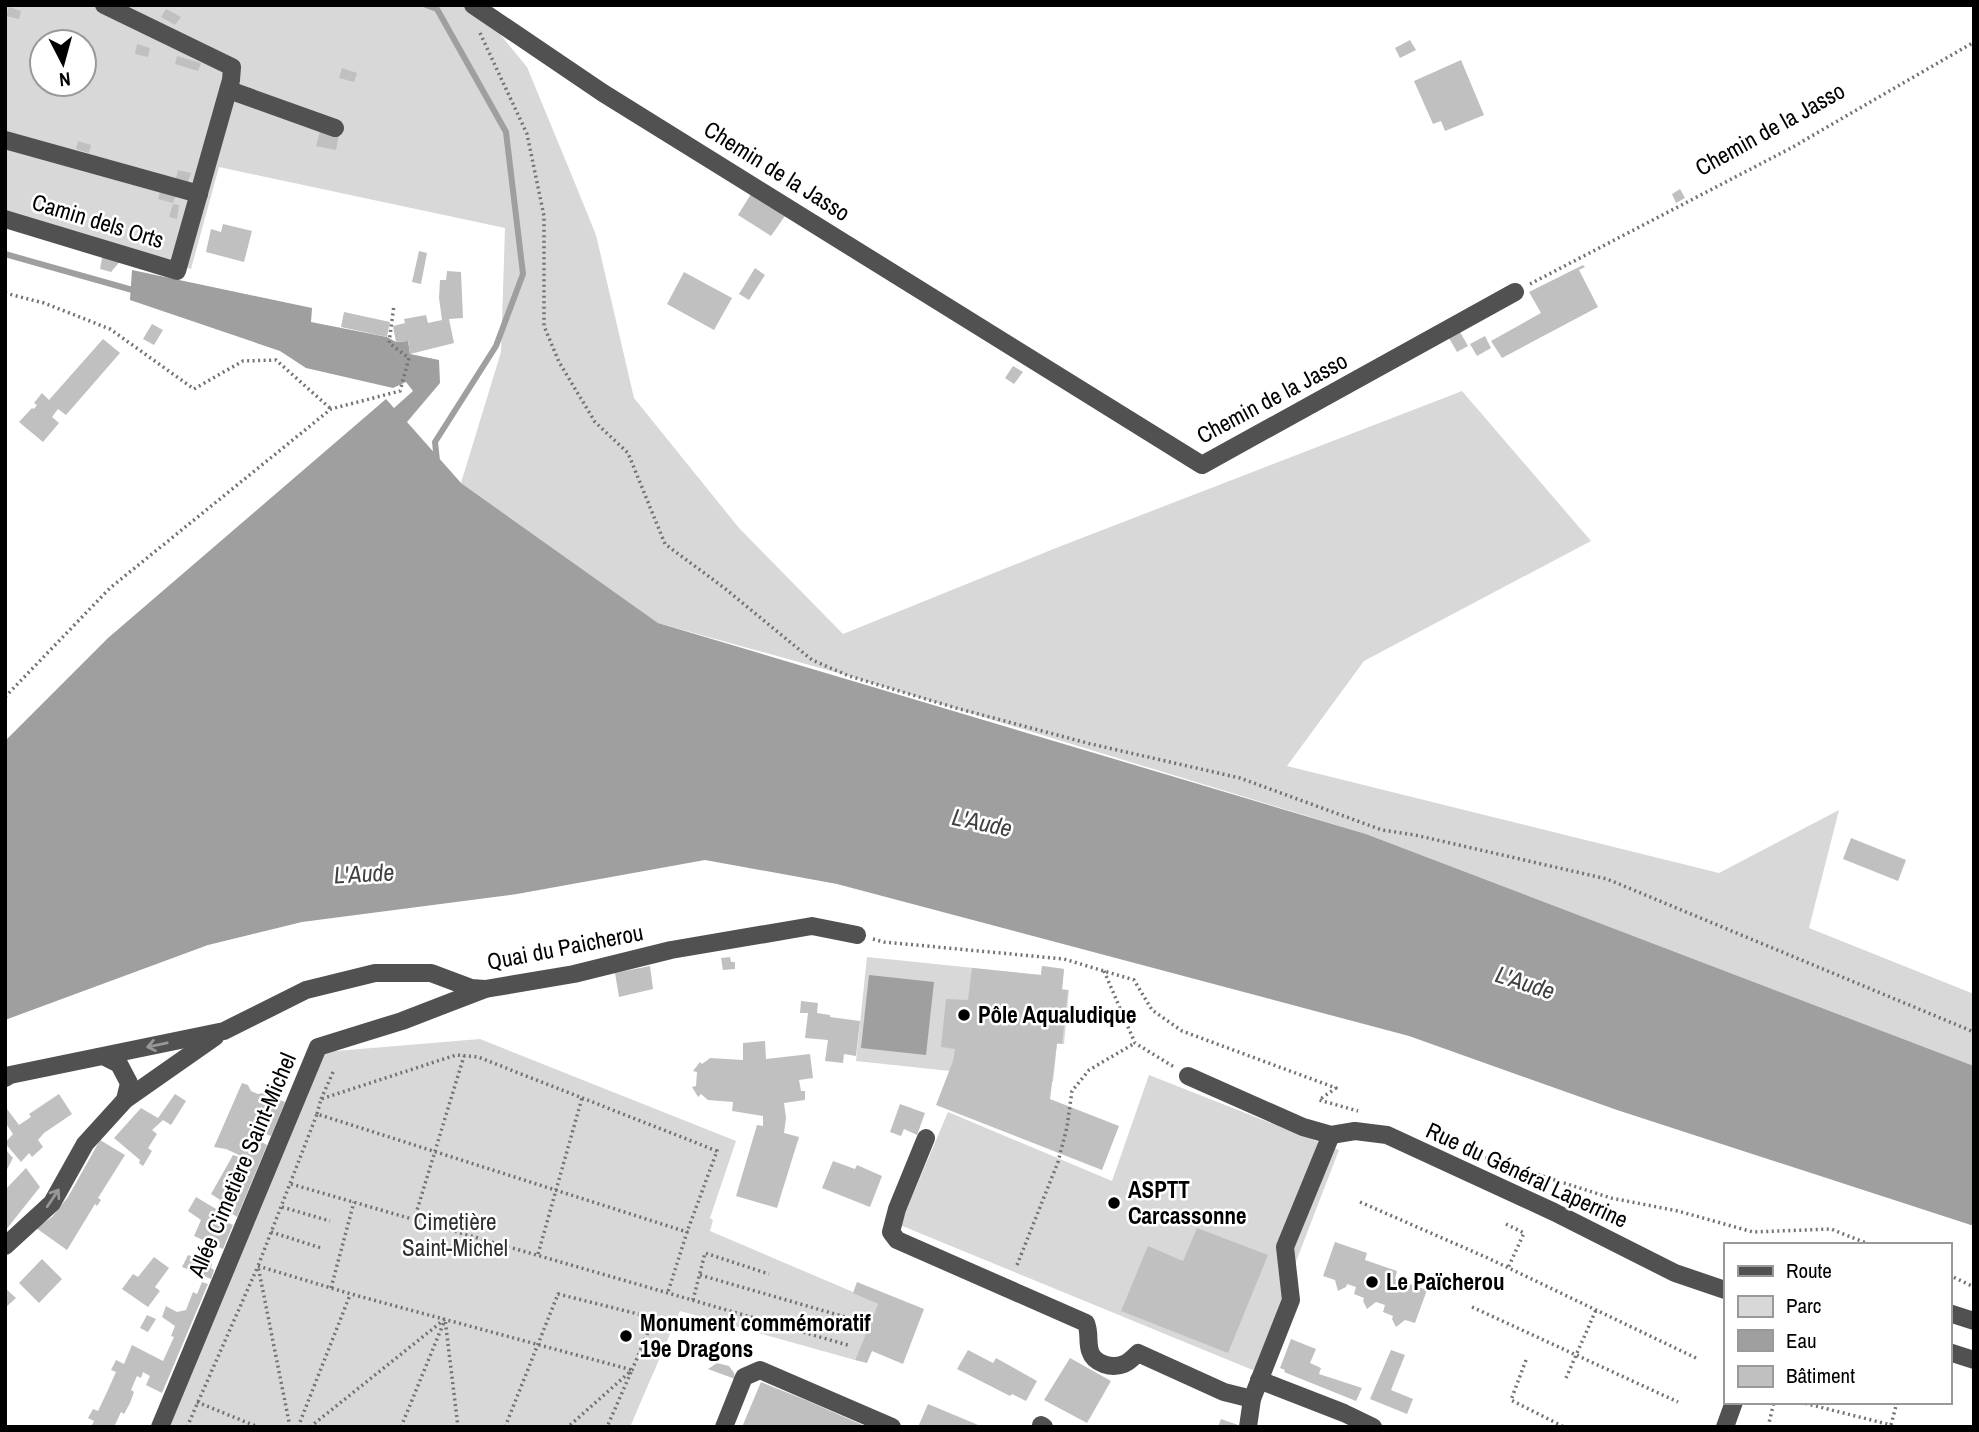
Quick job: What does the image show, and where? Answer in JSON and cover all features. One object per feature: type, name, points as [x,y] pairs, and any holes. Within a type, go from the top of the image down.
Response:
[{"type":"street","points":[[5,140],[199,194],[229,90],[232,67],[104,5]]},
{"type":"street","name":"Chemin de la Jasso","points":[[473,5],[603,93],[1202,465],[1515,292]]},
{"type":"street","points":[[229,90],[335,128]]},
{"type":"street","name":"Camin dels Orts","points":[[5,219],[177,271],[199,194]]},
{"type":"street","name":"Quai du Paicherou","points":[[5,1078],[223,1031],[306,990],[375,972],[431,973],[471,988],[485,989],[574,974],[671,950],[812,926],[857,935]]},
{"type":"street","name":"Allée Cimetière Saint-Michel","points":[[160,1427],[318,1047],[402,1021],[485,989]]},
{"type":"street","points":[[5,1246],[52,1203],[85,1144],[125,1100],[223,1031]]},
{"type":"street","points":[[105,1057],[119,1064],[129,1083],[125,1100]]},
{"type":"street","name":"Rue du Général Laperrine","points":[[1188,1076],[1303,1127],[1331,1135],[1355,1130],[1387,1135],[1554,1212],[1675,1273],[1724,1290]]},
{"type":"street","points":[[1248,1427],[1252,1399],[1291,1300],[1285,1247],[1331,1135]]},
{"type":"street","points":[[926,1138],[897,1209],[891,1232],[897,1240],[1086,1323],[1090,1332],[1090,1353],[1098,1363],[1114,1367],[1126,1364],[1138,1353],[1224,1392],[1252,1399]]},
{"type":"street","points":[[1951,1314],[1974,1321]]},
{"type":"street","points":[[1951,1353],[1974,1360]]},
{"type":"street","points":[[724,1427],[744,1377],[760,1370],[892,1427]]},
{"type":"street","points":[[1259,1380],[1373,1427]]},
{"type":"street","points":[[1725,1427],[1733,1404]]},
{"type":"path","points":[[478,28],[527,134],[544,216],[544,326],[559,362],[595,422],[628,453],[665,544],[723,587],[811,660],[849,676],[957,708],[1091,744],[1240,778],[1382,830],[1415,835],[1607,879],[1974,1032]]},
{"type":"path","name":"Chemin de la Jasso","points":[[1515,292],[1791,148],[1974,42]]},
{"type":"path","points":[[5,293],[44,303],[110,329],[194,389],[243,361],[276,360],[331,409]]},
{"type":"path","points":[[5,698],[110,588],[331,409],[400,391],[409,358],[389,343],[394,305]]},
{"type":"path","points":[[857,935],[884,943],[1064,959],[1134,980],[1152,1010],[1182,1031],[1336,1088],[1319,1100],[1364,1113]]},
{"type":"path","points":[[1104,971],[1135,1043],[1188,1076]]},
{"type":"path","points":[[1017,1265],[1058,1162],[1072,1091],[1089,1070],[1135,1043]]},
{"type":"path","points":[[321,1099],[456,1055],[478,1057],[717,1151],[668,1292]]},
{"type":"path","points":[[414,1220],[464,1056]]},
{"type":"path","points":[[187,1427],[258,1266],[334,1070]]},
{"type":"path","points":[[538,1255],[582,1098]]},
{"type":"path","points":[[317,1114],[687,1232]]},
{"type":"path","points":[[1476,1154],[1611,1198],[1753,1232],[1830,1229],[1866,1243]]},
{"type":"path","points":[[290,1184],[851,1346]]},
{"type":"path","points":[[331,1288],[354,1202]]},
{"type":"path","points":[[1360,1202],[1508,1268],[1698,1359]]},
{"type":"path","points":[[281,1207],[330,1221]]},
{"type":"path","points":[[1506,1224],[1524,1233],[1508,1268]]},
{"type":"path","points":[[271,1232],[321,1248]]},
{"type":"path","points":[[693,1300],[705,1253],[769,1274]]},
{"type":"path","points":[[258,1266],[632,1370]]},
{"type":"path","points":[[258,1266],[290,1427]]},
{"type":"path","points":[[700,1275],[859,1321]]},
{"type":"path","points":[[1951,1276],[1974,1287]]},
{"type":"path","points":[[298,1427],[351,1294]]},
{"type":"path","points":[[505,1427],[558,1294],[654,1318],[607,1427]]},
{"type":"path","points":[[1472,1307],[1678,1402]]},
{"type":"path","points":[[1566,1378],[1596,1310]]},
{"type":"path","points":[[310,1427],[445,1319]]},
{"type":"path","points":[[401,1427],[445,1319]]},
{"type":"path","points":[[445,1319],[458,1427]]},
{"type":"path","points":[[1527,1360],[1511,1400],[1564,1427]]},
{"type":"path","points":[[568,1427],[632,1370]]},
{"type":"path","points":[[197,1402],[258,1427]]},
{"type":"path","points":[[1768,1427],[1774,1404]]},
{"type":"path","points":[[1808,1404],[1891,1426],[1896,1404]]},
{"type":"green space","points":[[5,5],[476,5],[527,67],[596,235],[634,398],[739,528],[843,634],[1056,548],[1462,391],[1591,541],[1364,661],[1287,766],[1719,873],[1839,810],[1809,928],[1974,994],[1974,1066],[1366,834],[849,676],[658,623],[461,483],[501,352],[505,228],[219,167],[191,269],[5,213]]},
{"type":"green space","name":"Pôle Aqualudique","points":[[867,957],[1041,975],[1042,966],[1064,969],[1062,989],[1069,990],[1064,1044],[1057,1044],[1053,1082],[856,1061]]},
{"type":"green space","name":"Cimetière Saint-Michel","points":[[480,1039],[736,1141],[710,1218],[713,1220],[710,1231],[878,1304],[855,1360],[680,1311],[630,1427],[167,1427],[324,1052]]},
{"type":"green space","name":"ASPTT Carcassonne","points":[[1149,1075],[1339,1150],[1292,1272],[1260,1373],[900,1225],[948,1112],[1112,1181]]},
{"type":"water","name":"L'Aude","points":[[132,270],[312,308],[311,322],[387,337],[396,342],[408,341],[410,354],[439,360],[440,383],[407,422],[461,483],[658,623],[1366,834],[1974,1066],[1974,1226],[1617,1110],[1409,1036],[837,884],[705,860],[517,894],[302,922],[208,945],[5,1020],[5,741],[108,638],[386,399],[394,408],[413,391],[406,382],[393,388],[306,368],[280,351],[130,300]]},
{"type":"water","points":[[869,975],[934,982],[926,1055],[861,1048]]},
{"type":"building","points":[[9,7],[21,11],[19,19],[6,16]]},
{"type":"building","points":[[166,9],[181,17],[175,25],[161,17]]},
{"type":"building","points":[[1410,40],[1416,50],[1400,58],[1395,48]]},
{"type":"building","points":[[137,44],[150,48],[148,57],[135,54]]},
{"type":"building","points":[[177,56],[201,63],[198,71],[175,64]]},
{"type":"building","points":[[1461,60],[1484,115],[1445,131],[1441,121],[1433,124],[1414,81]]},
{"type":"building","points":[[342,68],[357,73],[354,82],[339,78]]},
{"type":"building","points":[[320,131],[339,135],[336,150],[316,146]]},
{"type":"building","points":[[78,141],[91,145],[89,153],[76,149]]},
{"type":"building","points":[[178,170],[191,173],[188,182],[176,178]]},
{"type":"building","points":[[161,189],[176,194],[173,203],[158,199]]},
{"type":"building","points":[[1680,189],[1685,198],[1676,203],[1672,194]]},
{"type":"building","points":[[751,194],[785,216],[771,236],[738,215]]},
{"type":"building","points":[[173,204],[179,205],[177,219],[169,217]]},
{"type":"building","points":[[223,224],[252,231],[244,262],[206,252],[211,229],[221,232]]},
{"type":"building","points":[[419,251],[427,253],[421,284],[412,282]]},
{"type":"building","points":[[103,253],[123,258],[111,272],[100,269]]},
{"type":"building","points":[[1583,265],[1585,267],[1579,270],[1598,307],[1502,358],[1491,341],[1541,313],[1529,292]]},
{"type":"building","points":[[755,268],[765,275],[749,300],[739,294]]},
{"type":"building","points":[[447,271],[461,272],[463,318],[449,319],[454,343],[410,354],[408,341],[396,342],[393,326],[405,323],[404,319],[426,315],[428,323],[442,320],[440,280],[446,280]]},
{"type":"building","points":[[684,272],[732,298],[714,330],[667,304]]},
{"type":"building","points":[[344,312],[390,322],[387,337],[341,327]]},
{"type":"building","points":[[152,324],[163,330],[154,345],[143,339]]},
{"type":"building","points":[[1460,332],[1468,346],[1457,352],[1449,338]]},
{"type":"building","points":[[1485,336],[1491,348],[1477,356],[1470,344]]},
{"type":"building","points":[[103,339],[120,353],[66,415],[58,409],[52,417],[59,423],[43,442],[19,422],[34,409],[37,405],[34,403],[42,393],[49,400]]},
{"type":"building","points":[[1013,366],[1023,372],[1014,384],[1005,378]]},
{"type":"building","points":[[1851,838],[1906,860],[1898,881],[1843,859]]},
{"type":"building","points":[[730,957],[731,962],[735,962],[735,969],[723,970],[721,958]]},
{"type":"building","points":[[650,966],[653,989],[619,997],[615,973]]},
{"type":"building","points":[[1042,966],[1064,969],[1062,990],[1068,990],[1062,1044],[1057,1043],[1050,1099],[1119,1126],[1102,1170],[936,1105],[955,1049],[941,1047],[946,999],[968,1000],[972,968],[1041,975]]},
{"type":"building","points":[[801,1001],[818,1003],[817,1013],[860,1021],[856,1056],[844,1054],[843,1063],[825,1061],[828,1040],[805,1038],[808,1013],[800,1013]]},
{"type":"building","points":[[765,1041],[766,1059],[810,1054],[813,1078],[799,1080],[801,1091],[805,1091],[805,1100],[784,1103],[784,1133],[799,1137],[777,1208],[736,1196],[757,1125],[763,1126],[763,1116],[732,1111],[733,1102],[708,1100],[701,1094],[698,1097],[692,1087],[696,1086],[697,1072],[693,1071],[700,1062],[702,1064],[710,1058],[743,1060],[743,1043]]},
{"type":"building","points":[[242,1083],[248,1085],[251,1091],[285,1102],[271,1136],[261,1132],[258,1140],[267,1145],[237,1217],[231,1213],[234,1209],[211,1194],[233,1155],[254,1162],[226,1149],[214,1147]]},
{"type":"building","points":[[59,1094],[72,1114],[44,1133],[38,1140],[43,1147],[32,1157],[29,1153],[21,1162],[5,1143],[13,1134],[5,1122],[5,1110],[7,1109],[19,1125],[31,1117],[29,1114]]},
{"type":"building","points":[[175,1094],[186,1101],[171,1125],[163,1120],[152,1130],[157,1134],[148,1148],[152,1151],[143,1166],[139,1163],[140,1160],[114,1138],[141,1108],[158,1118]]},
{"type":"building","points":[[900,1104],[925,1113],[917,1135],[904,1129],[901,1136],[890,1132]]},
{"type":"building","points":[[100,1140],[125,1155],[98,1198],[101,1200],[97,1206],[95,1204],[67,1250],[36,1228],[52,1217],[68,1197]]},
{"type":"building","points":[[5,1149],[13,1158],[5,1173]]},
{"type":"building","points":[[833,1161],[855,1169],[857,1165],[882,1176],[870,1207],[822,1188]]},
{"type":"building","points":[[26,1168],[40,1187],[5,1231],[5,1190]]},
{"type":"building","points":[[196,1197],[221,1212],[219,1218],[233,1225],[223,1249],[194,1236],[201,1220],[188,1211]]},
{"type":"building","points":[[1197,1228],[1268,1255],[1228,1353],[1121,1311],[1148,1246],[1183,1261]]},
{"type":"building","name":"Le Païcherou","points":[[1335,1242],[1367,1253],[1365,1260],[1397,1271],[1395,1279],[1427,1290],[1415,1323],[1405,1320],[1396,1327],[1393,1316],[1383,1312],[1385,1305],[1376,1302],[1367,1309],[1364,1298],[1354,1294],[1356,1287],[1347,1284],[1338,1291],[1335,1280],[1323,1276]]},
{"type":"building","points":[[188,1255],[212,1264],[211,1268],[214,1270],[211,1279],[182,1267]]},
{"type":"building","points":[[154,1257],[169,1268],[155,1287],[160,1291],[148,1307],[122,1289],[133,1274],[138,1277]]},
{"type":"building","points":[[42,1259],[62,1279],[39,1303],[19,1283]]},
{"type":"building","points":[[202,1282],[208,1284],[162,1393],[146,1385],[150,1376],[143,1372],[141,1378],[137,1376],[131,1390],[134,1392],[130,1403],[124,1414],[121,1412],[114,1427],[91,1427],[94,1421],[88,1418],[93,1409],[98,1411],[116,1372],[111,1370],[116,1360],[124,1364],[132,1345],[163,1361],[174,1337],[171,1336],[175,1326],[162,1317],[166,1306],[177,1312],[186,1310],[193,1292],[197,1294]]},
{"type":"building","points":[[857,1282],[924,1309],[903,1364],[872,1351],[867,1363],[855,1360],[878,1304],[853,1293]]},
{"type":"building","points":[[5,1288],[16,1298],[5,1308]]},
{"type":"building","points":[[147,1315],[156,1319],[148,1332],[140,1328]]},
{"type":"building","points":[[1291,1339],[1316,1349],[1310,1363],[1321,1368],[1319,1374],[1362,1388],[1356,1401],[1284,1372],[1285,1370],[1280,1368]]},
{"type":"building","points":[[968,1350],[993,1363],[996,1358],[1037,1381],[1026,1401],[1012,1394],[1010,1396],[957,1369]]},
{"type":"building","points":[[1391,1350],[1405,1355],[1391,1390],[1413,1399],[1407,1414],[1370,1399]]},
{"type":"building","points":[[1070,1358],[1111,1381],[1087,1423],[1044,1400]]},
{"type":"building","points":[[717,1363],[729,1366],[735,1379],[708,1369]]},
{"type":"building","points":[[761,1382],[808,1401],[867,1427],[742,1427]]},
{"type":"building","points":[[928,1404],[983,1427],[918,1427]]},
{"type":"building","points":[[1221,1419],[1241,1426],[1241,1427],[1218,1427]]},
{"type":"waterway","points":[[426,5],[437,9],[506,132],[523,274],[496,346],[435,442],[437,461]]},
{"type":"waterway","points":[[5,254],[136,291]]},
{"type":"place","name":"Pôle Aqualudique","points":[[964,1015]]},
{"type":"place","name":"ASPTT Carcassonne","points":[[1114,1203]]},
{"type":"place","name":"Le Païcherou","points":[[1372,1282]]},
{"type":"place","name":"Monument commémoratif 19e Dragons","points":[[626,1336]]}]
